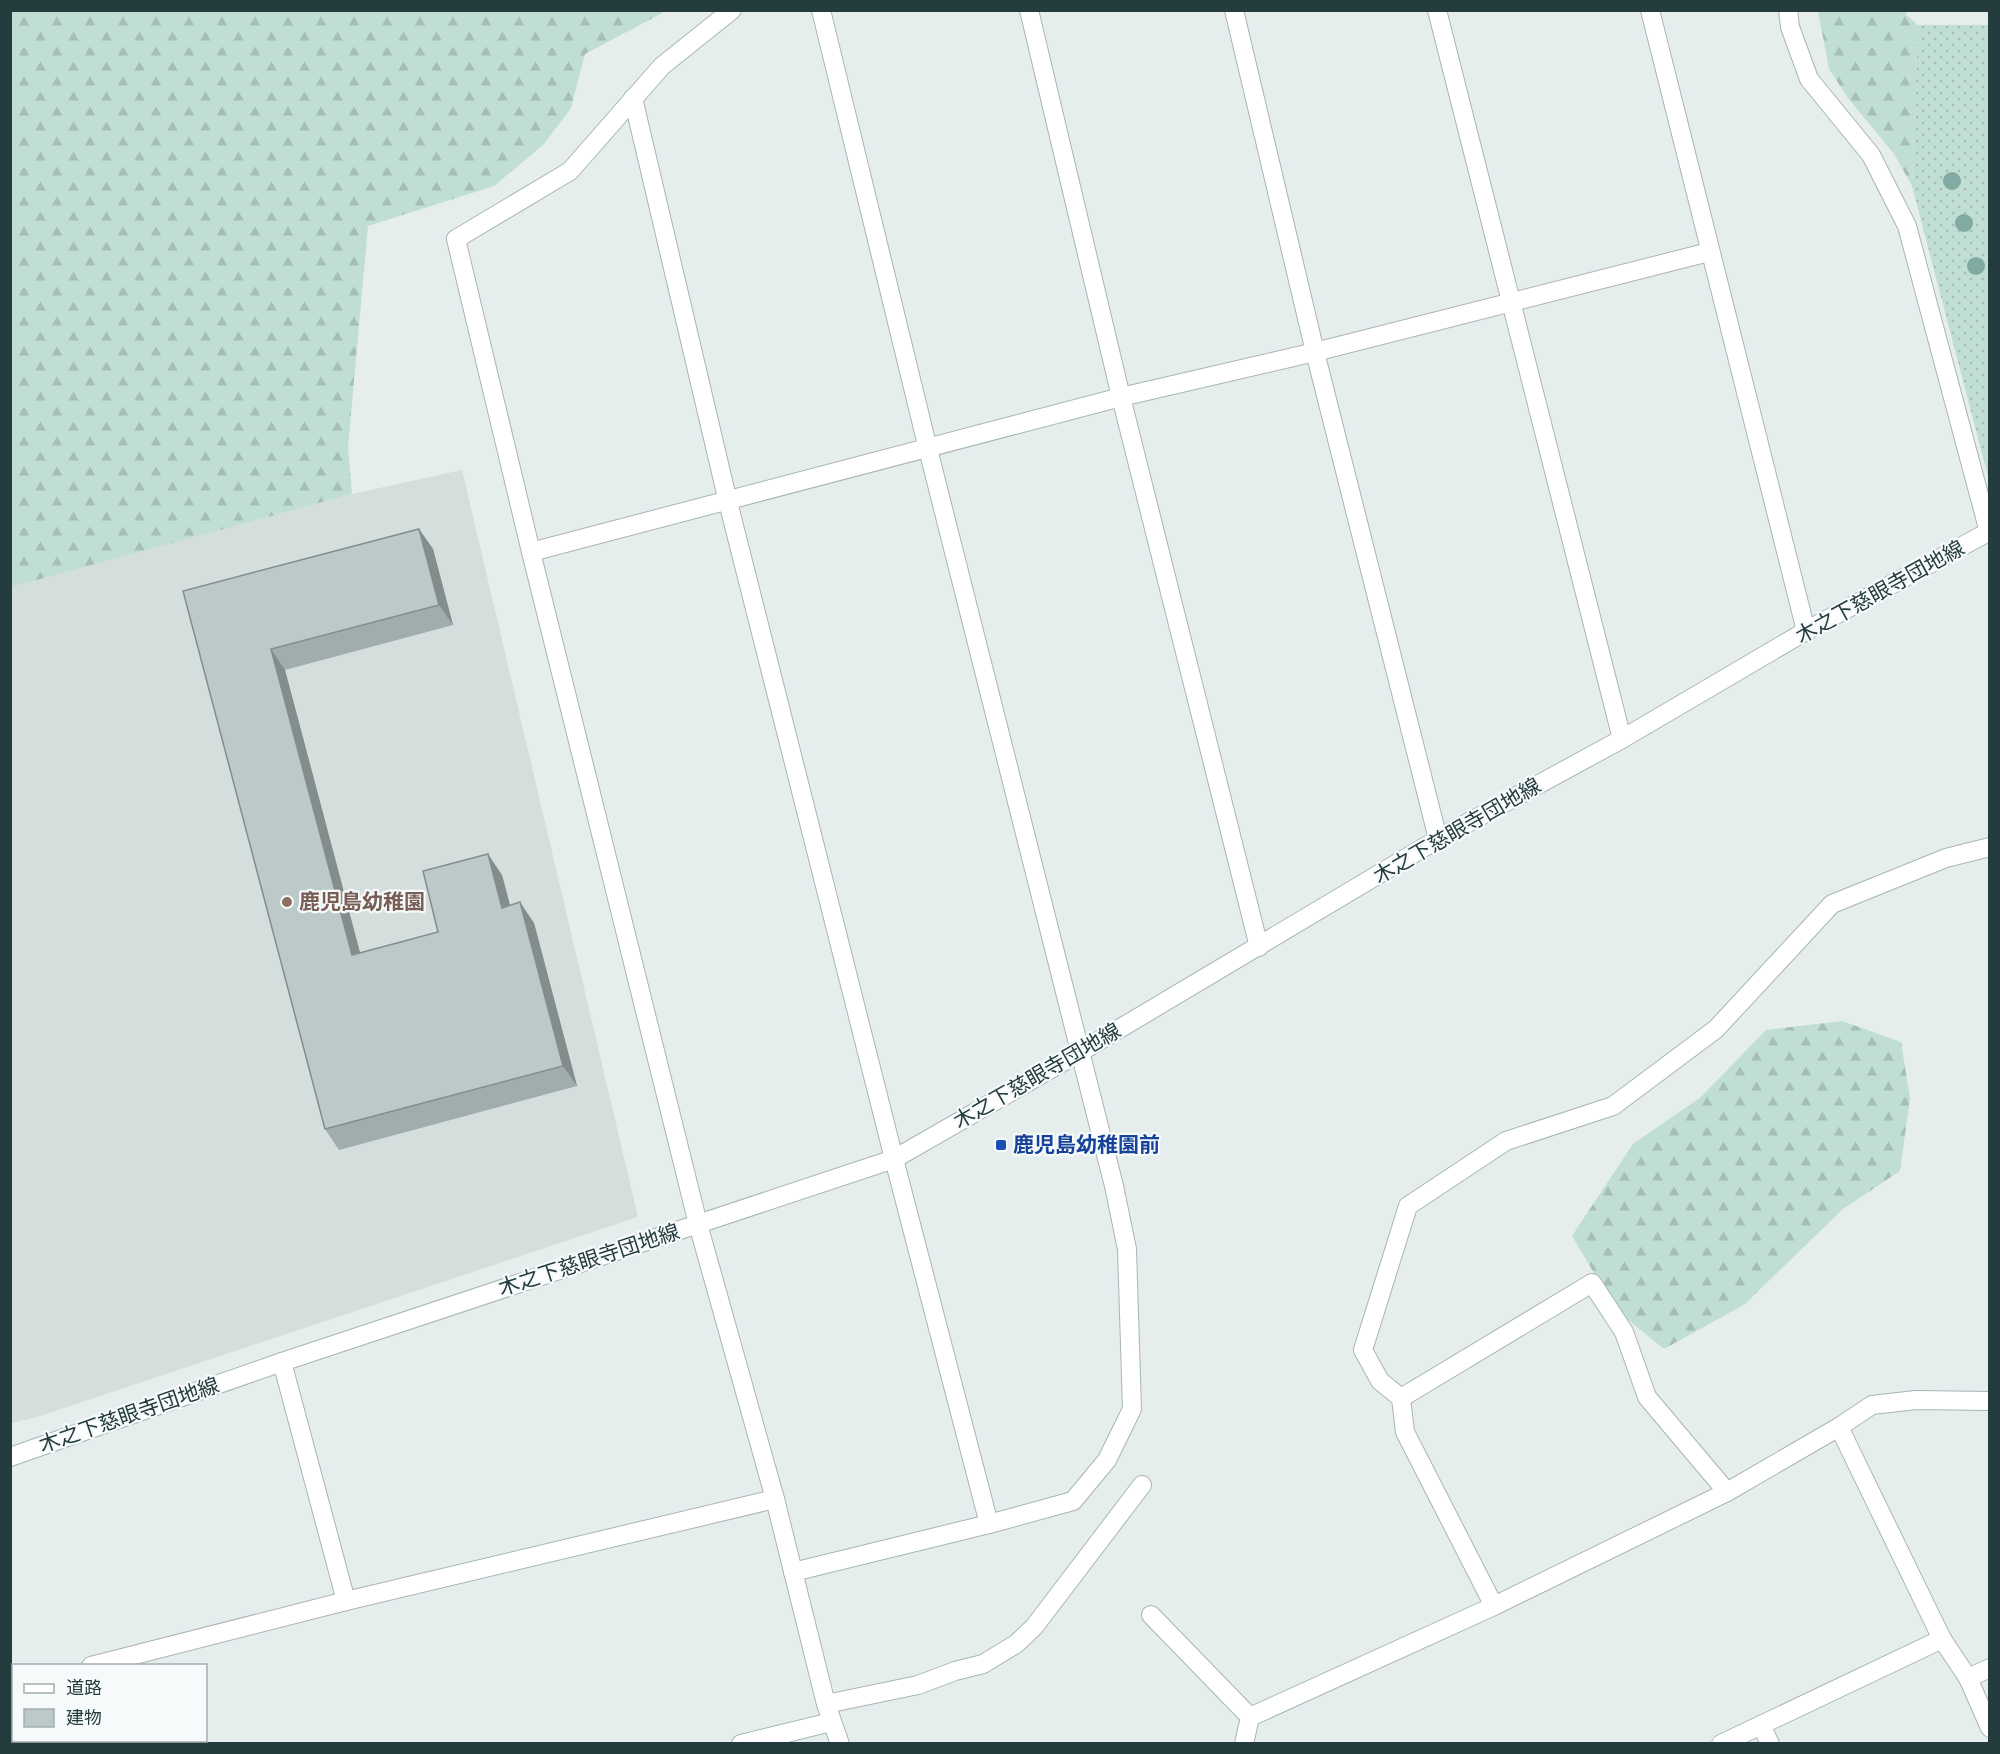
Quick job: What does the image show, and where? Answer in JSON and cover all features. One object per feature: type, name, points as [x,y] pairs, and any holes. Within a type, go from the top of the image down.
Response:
[{"type":"street","points":[[732,10],[662,66],[570,171],[456,239],[531,552],[698,1224],[775,1499],[826,1704],[840,1743]]},
{"type":"street","points":[[793,1572],[989,1524],[1073,1500],[1107,1460],[1132,1409],[1127,1249],[1082,1051],[928,449],[822,10]]},
{"type":"street","points":[[1029,10],[1121,397],[1259,947]]},
{"type":"street","points":[[1234,10],[1315,352],[1438,839]]},
{"type":"street","points":[[1437,10],[1622,739]]},
{"type":"street","points":[[1650,10],[1806,631]]},
{"type":"street","points":[[1788,10],[1790,27],[1809,79],[1871,155],[1907,226],[1989,531]]},
{"type":"street","points":[[633,98],[728,502],[989,1524]]},
{"type":"street","points":[[531,552],[1121,397],[1315,352],[1709,252]]},
{"type":"street","name":"木之下慈眼寺団地線","points":[[10,1456],[282,1362],[894,1159],[1259,947],[1438,839],[1622,739],[1806,631],[1989,531]]},
{"type":"street","points":[[1494,1606],[1405,1432],[1401,1398],[1380,1381],[1364,1350],[1408,1206],[1506,1141],[1613,1106],[1716,1029],[1833,904],[1946,858],[1989,847]]},
{"type":"street","points":[[1401,1398],[1592,1283],[1624,1332],[1647,1397],[1728,1492]]},
{"type":"street","points":[[282,1362],[346,1601]]},
{"type":"street","points":[[1250,1717],[1494,1606],[1728,1492],[1872,1405],[1916,1400],[1989,1401]]},
{"type":"street","points":[[1839,1427],[1942,1639],[1968,1678],[1989,1728]]},
{"type":"street","points":[[826,1704],[918,1684],[983,1664],[1016,1644],[1034,1627],[1142,1485]]},
{"type":"street","points":[[95,1664],[346,1601],[775,1499]]},
{"type":"street","points":[[1151,1615],[1250,1717]]},
{"type":"street","points":[[1720,1743],[1942,1639]]},
{"type":"street","points":[[1968,1678],[1989,1668]]},
{"type":"street","points":[[1244,1743],[1250,1717]]},
{"type":"street","points":[[741,1743],[831,1722]]},
{"type":"street","points":[[1761,1725],[1770,1743]]},
{"type":"shaded area","name":"鹿児島幼稚園","points":[[462,470],[638,1217],[37,1417],[11,1423],[11,587],[352,494]]},
{"type":"green space","points":[[11,10],[666,11],[585,54],[571,108],[544,144],[494,186],[368,226],[348,447],[352,494],[11,587]]},
{"type":"green space","points":[[1818,11],[1907,11],[1906,15],[1918,25],[1912,186],[1894,154],[1848,98],[1829,69]]},
{"type":"green space","points":[[1918,25],[1989,25],[1989,480],[1912,186]]},
{"type":"green space","points":[[1842,1021],[1901,1042],[1910,1098],[1900,1171],[1843,1209],[1745,1304],[1664,1349],[1616,1310],[1572,1236],[1633,1144],[1701,1097],[1766,1030]]},
{"type":"building","points":[[419,529],[439,605],[271,649],[352,955],[438,932],[423,871],[488,854],[502,908],[520,902],[563,1066],[325,1129],[183,591]]},
{"type":"place","name":"鹿児島幼稚園","points":[[287,902]]},
{"type":"place","name":"鹿児島幼稚園前","points":[[1001,1145]]}]
